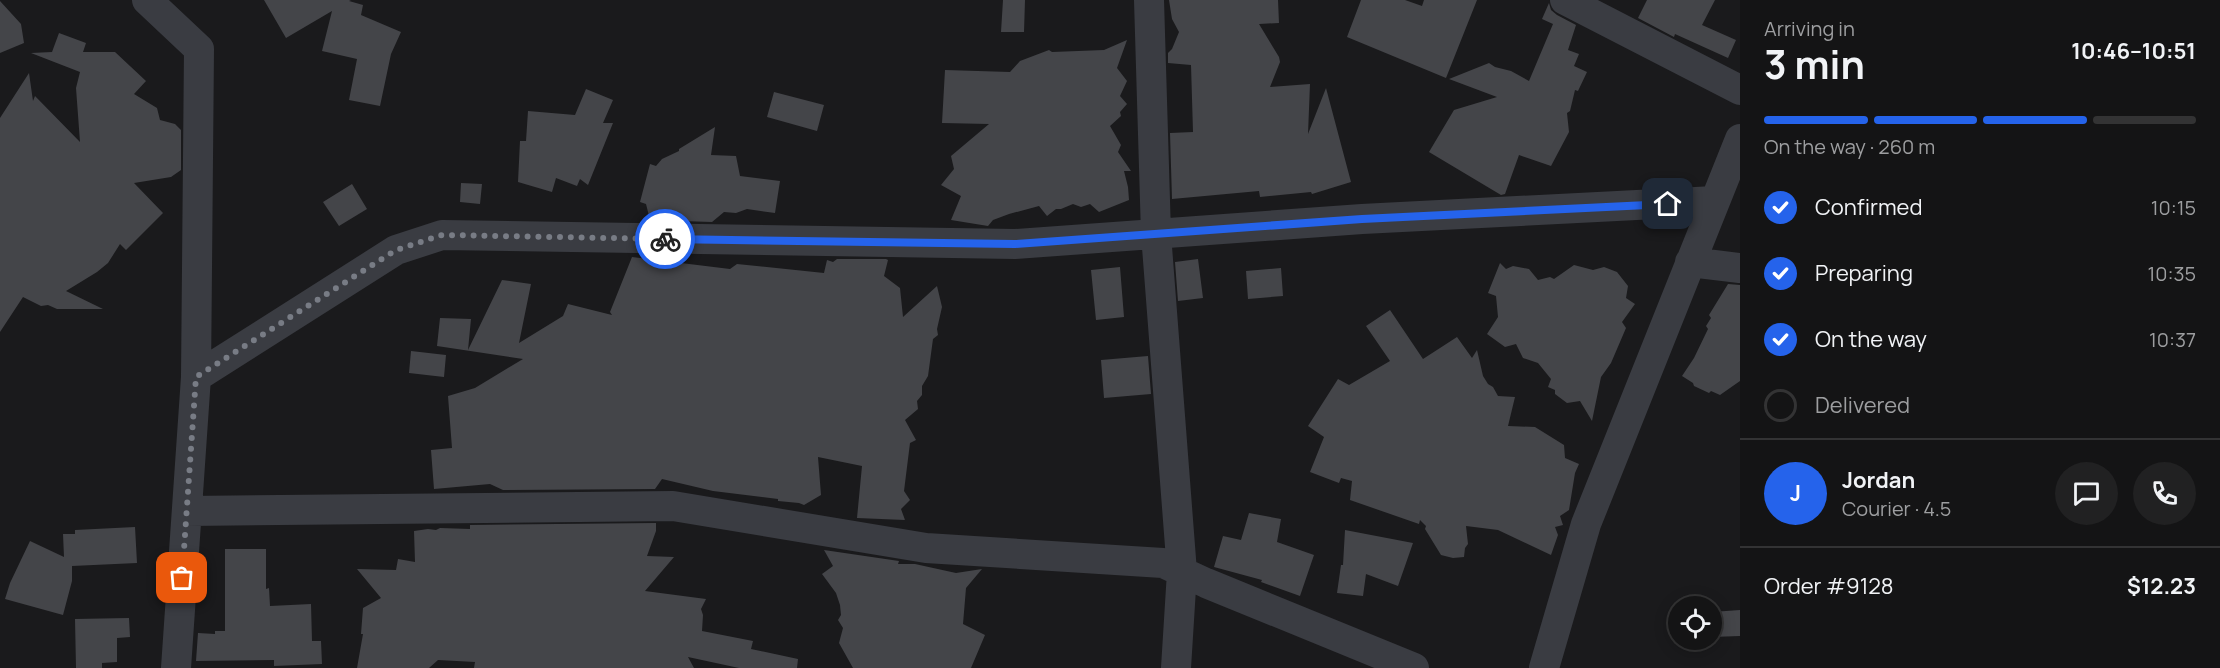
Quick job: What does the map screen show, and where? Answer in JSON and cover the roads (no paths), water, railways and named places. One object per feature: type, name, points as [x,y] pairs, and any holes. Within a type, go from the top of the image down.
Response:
[{"type":"street","points":[[147,0],[199,49],[196,377],[176,668]]},
{"type":"street","points":[[1149,0],[1156,234],[1182,572],[1176,668]]},
{"type":"street","points":[[1565,0],[1740,90]]},
{"type":"street","points":[[1544,668],[1586,524],[1740,139]]},
{"type":"street","points":[[196,377],[396,250],[442,235],[1015,244],[1362,219],[1714,201]]},
{"type":"street","points":[[1690,262],[1740,268]]},
{"type":"street","points":[[187,511],[673,506],[926,548],[1163,563],[1414,668]]}]
